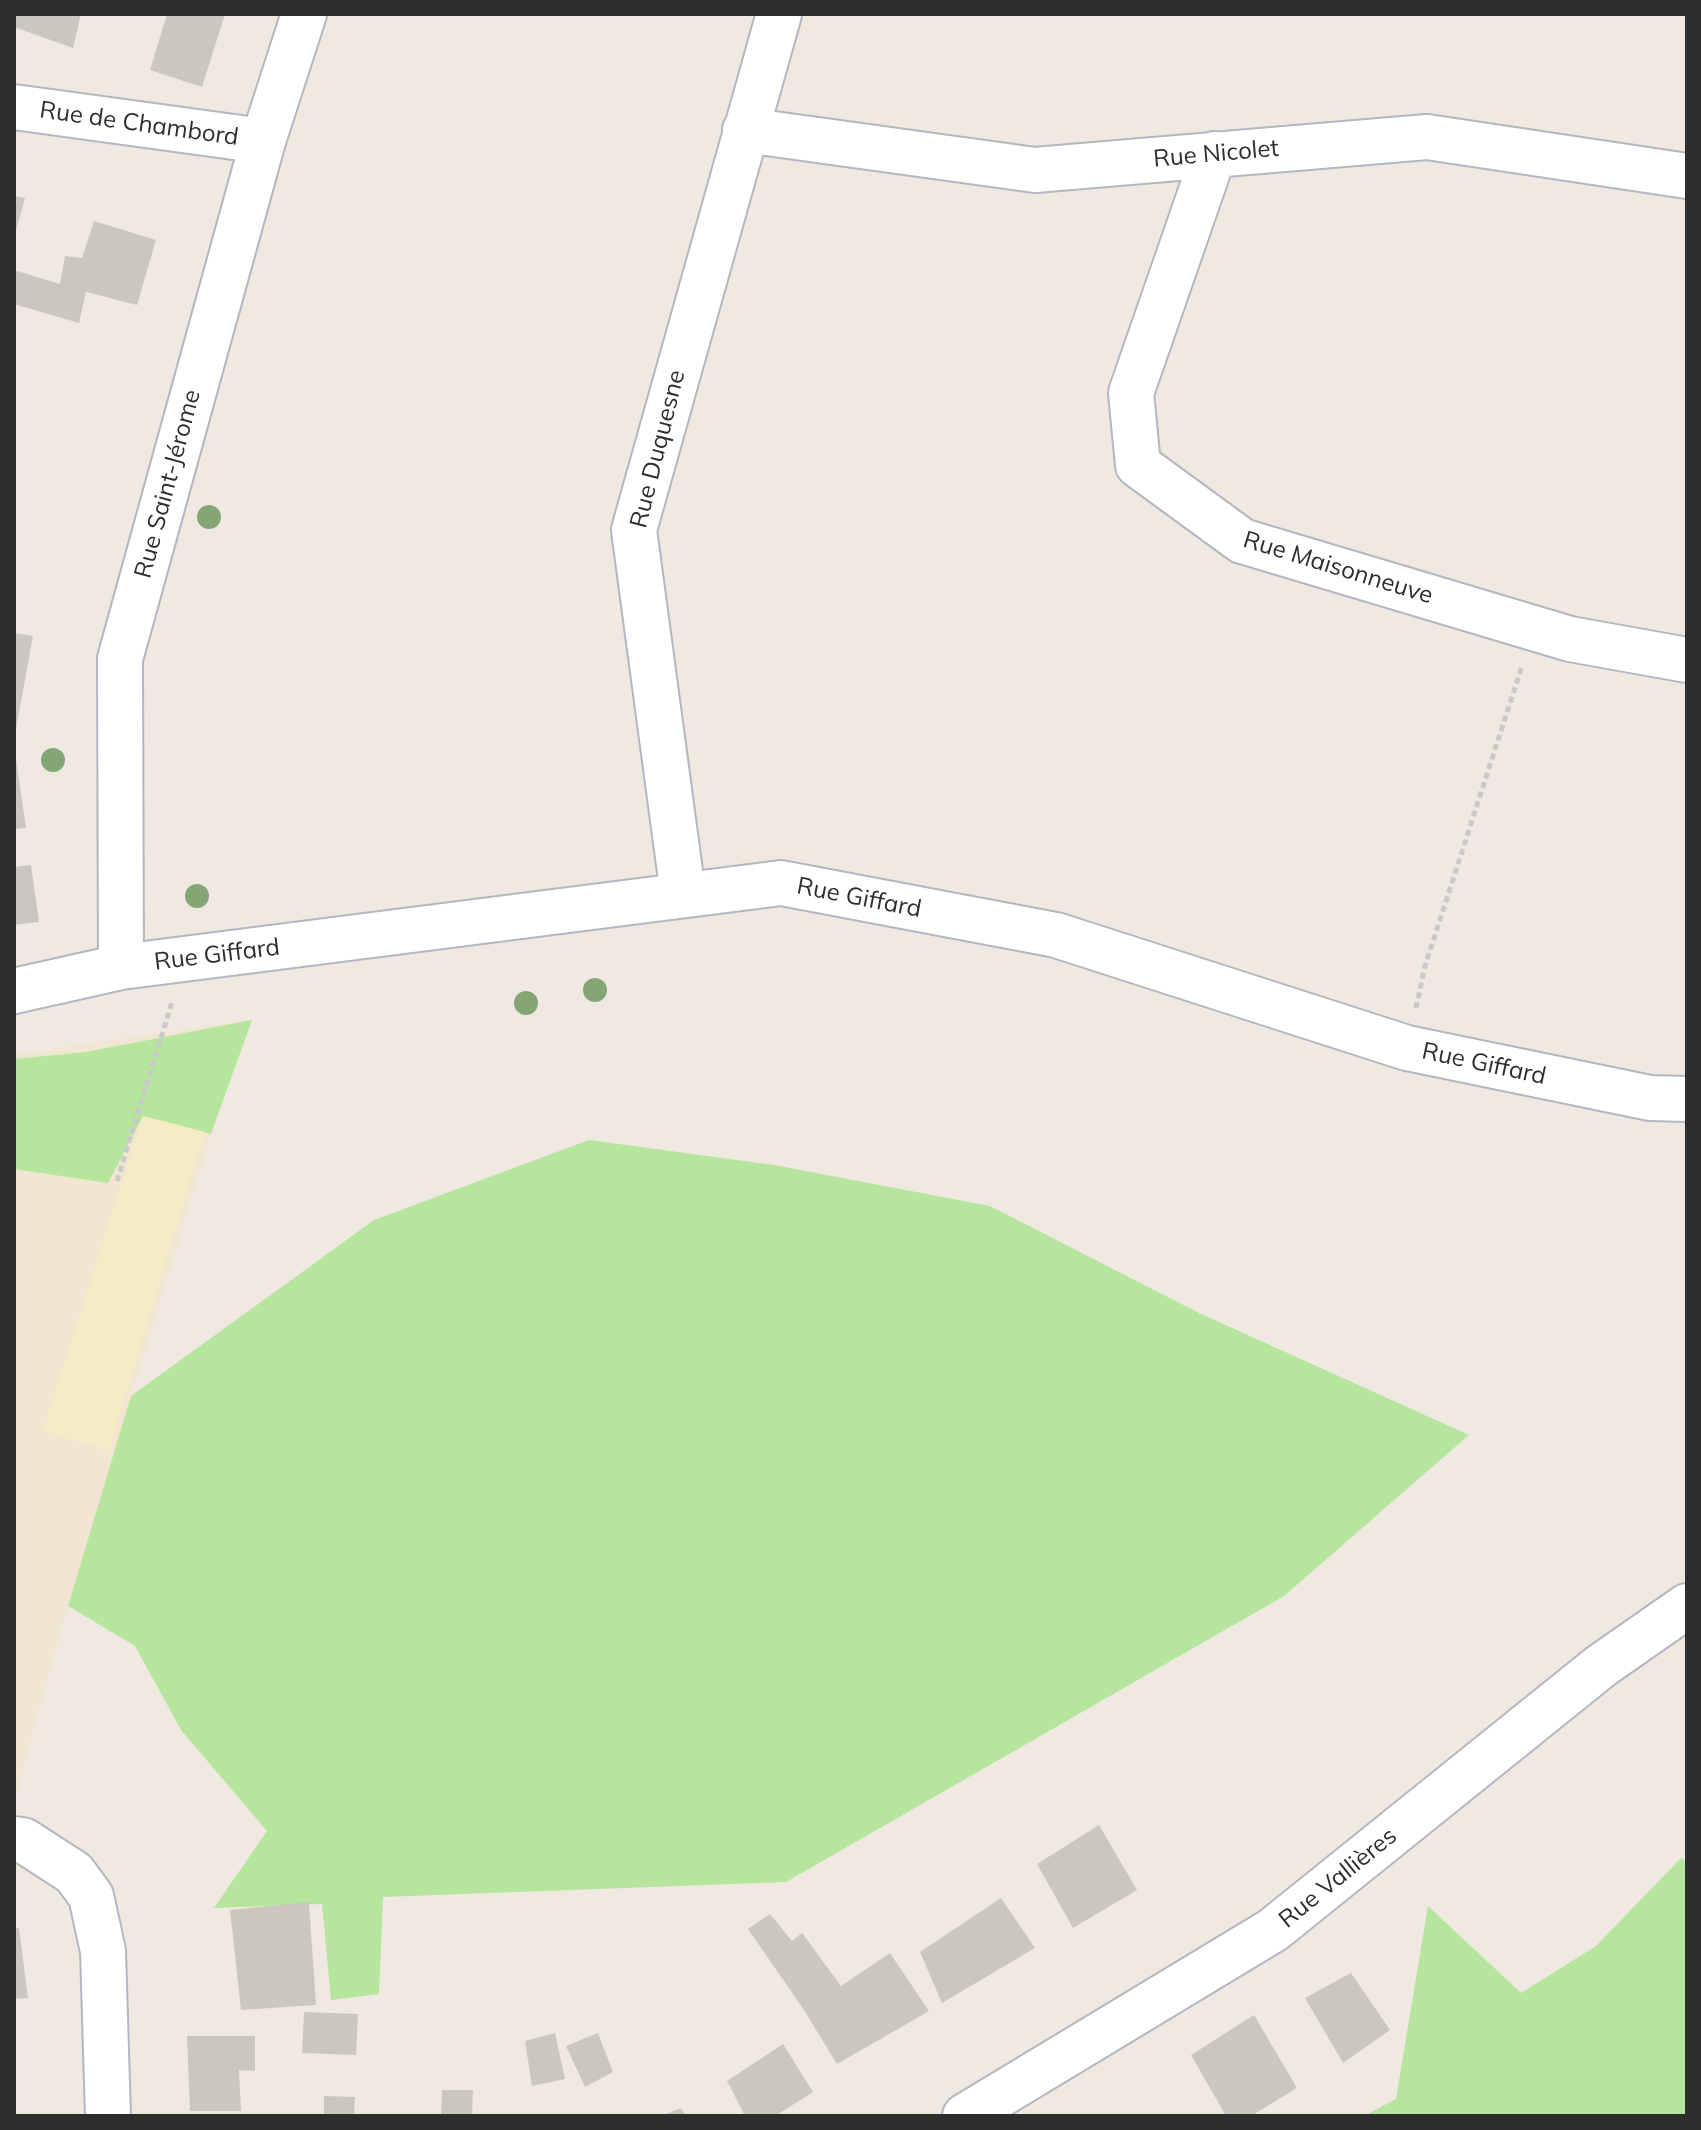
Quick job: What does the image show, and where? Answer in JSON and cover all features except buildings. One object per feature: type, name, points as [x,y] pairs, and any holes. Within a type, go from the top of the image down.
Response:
[{"type":"street","name":"Rue Saint-Jérome","points":[[121,967],[120,659],[263,141],[304,14]]},
{"type":"street","name":"Rue Duquesne","points":[[683,894],[634,530],[779,14]]},
{"type":"street","name":"Rue de Chambord","points":[[14,107],[263,141]]},
{"type":"street","name":"Rue Nicolet","points":[[745,130],[1035,170],[1427,137],[1687,176]]},
{"type":"street","name":"Rue Maisonneuve","points":[[1214,154],[1131,393],[1138,465],[1242,541],[1570,639],[1687,660]]},
{"type":"street","name":"Rue Giffard","points":[[14,991],[121,967],[781,883],[1056,935],[1407,1048],[1650,1098],[1687,1099]]},
{"type":"street","name":"Rue Vallières","points":[[965,2116],[1273,1930],[1601,1666],[1687,1606]]},
{"type":"street","points":[[14,1839],[23,1840],[74,1873],[91,1896],[103,1951],[108,2116]]},
{"type":"path","points":[[1407,1048],[1425,966],[1535,628]]},
{"type":"path","points":[[117,1181],[185,959]]},
{"type":"shaded area","points":[[252,1020],[211,1134],[68,1606],[14,1802],[14,1054]]},
{"type":"green space","points":[[252,1020],[211,1134],[143,1116],[108,1183],[14,1169],[14,1059],[86,1052]]},
{"type":"green space","points":[[589,1140],[774,1165],[990,1206],[1199,1313],[1469,1435],[1284,1596],[786,1882],[383,1897],[379,1994],[331,2000],[322,1904],[214,1908],[267,1831],[181,1730],[135,1646],[68,1606],[131,1396],[374,1220]]},
{"type":"green space","points":[[1681,1858],[1687,1862],[1687,2116],[1364,2116],[1396,2099],[1428,1906],[1521,1993],[1596,1946]]},
{"type":"sand","points":[[143,1116],[205,1132],[109,1451],[43,1431]]}]
